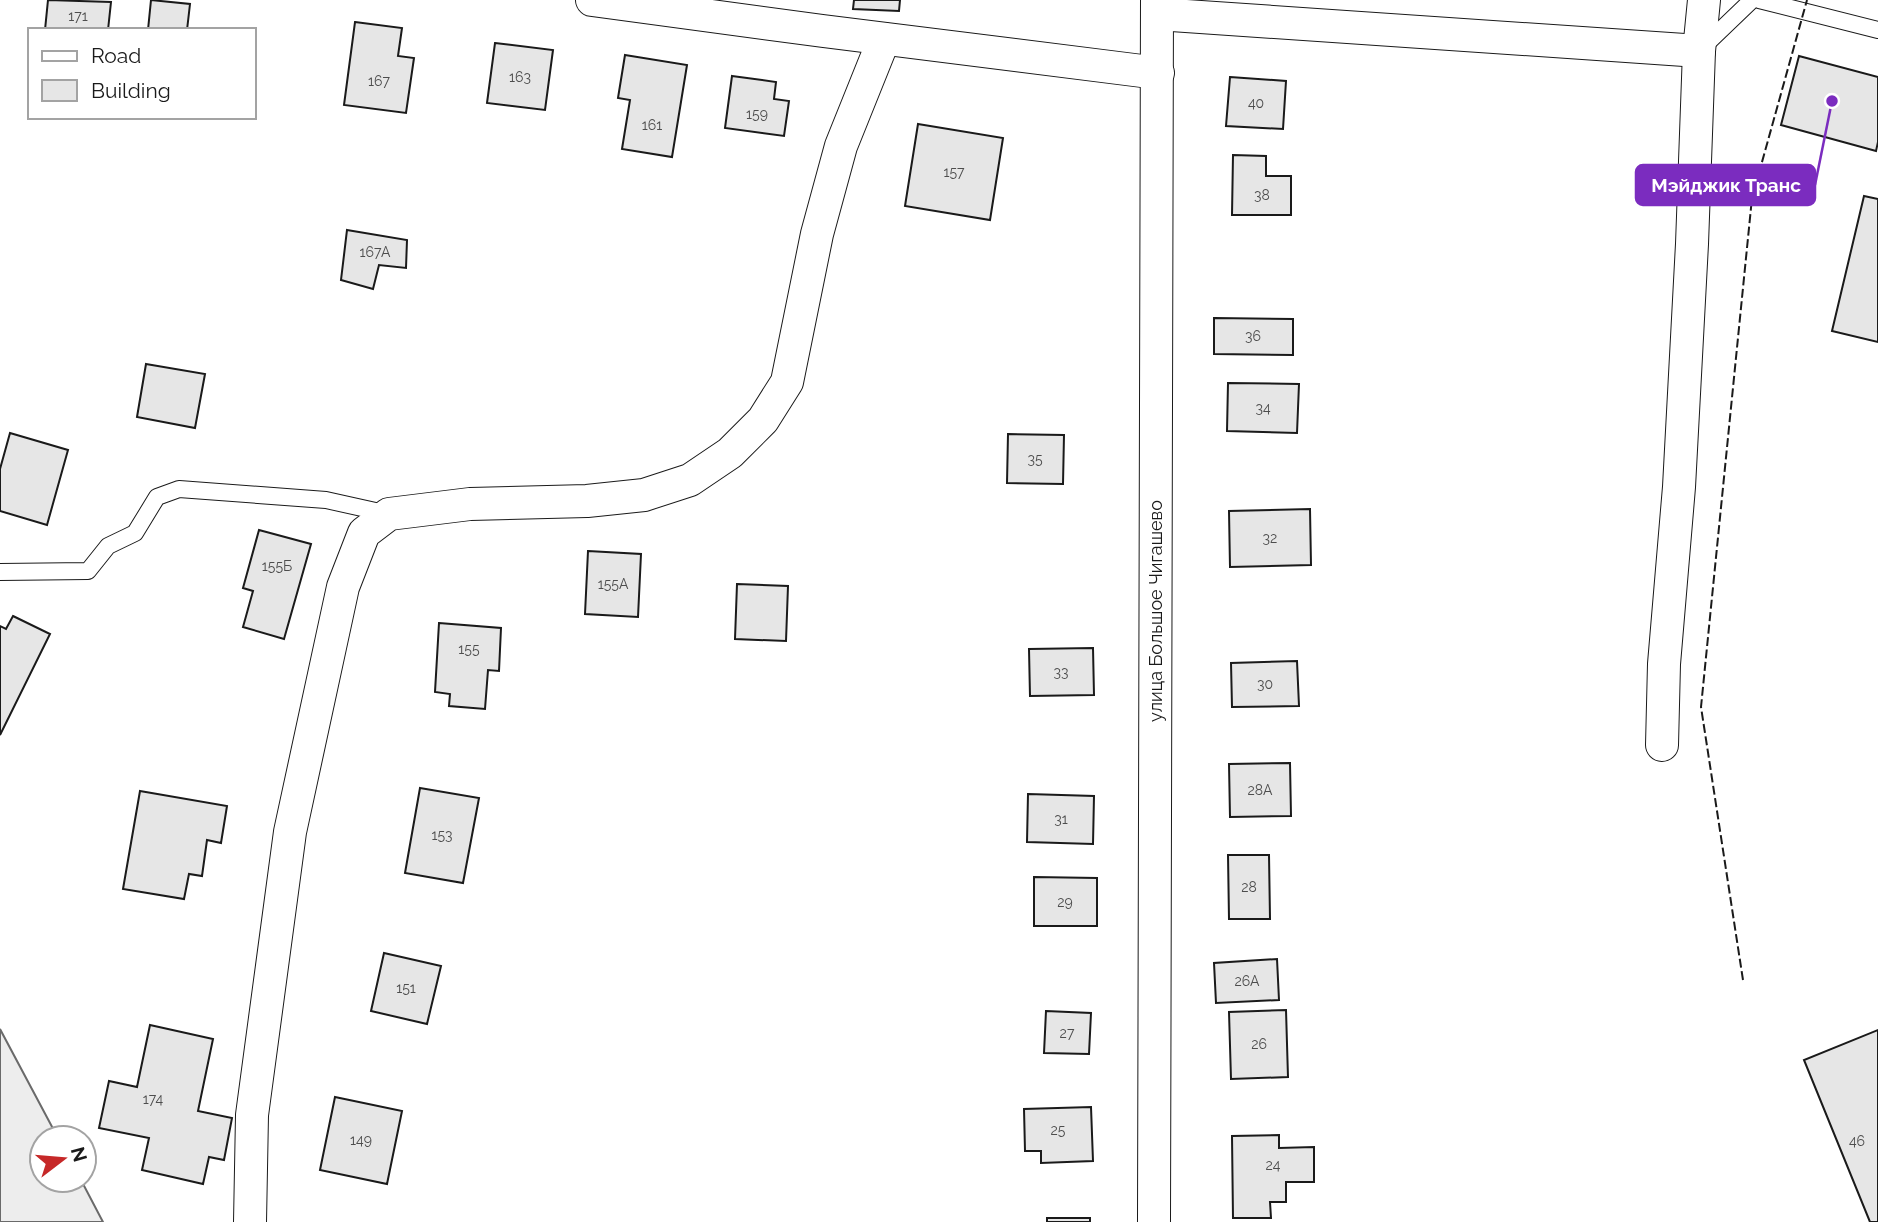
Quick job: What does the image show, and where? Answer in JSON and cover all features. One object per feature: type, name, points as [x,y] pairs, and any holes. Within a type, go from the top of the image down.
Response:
[{"type":"street","points":[[592,0],[1157,73]]},
{"type":"street","points":[[1662,745],[1664,664],[1679,487],[1699,51],[1704,0]]},
{"type":"street","points":[[1157,7],[1699,51]]},
{"type":"street","name":"улица Большое Чигашево","points":[[1154,1222],[1157,7]]},
{"type":"street","points":[[250,1222],[252,1115],[290,832],[342,587],[364,533],[389,513],[470,504],[587,501],[644,495],[690,480],[730,453],[763,420],[787,382],[817,234],[841,146],[884,39]]},
{"type":"lane","points":[[1699,51],[1752,0]]},
{"type":"lane","points":[[1759,0],[1878,30]]},
{"type":"lane","points":[[0,572],[88,571],[108,546],[135,533],[157,497],[179,489],[326,500],[389,513]]},
{"type":"shaded area","points":[[0,1029],[51,1124],[28,1124],[28,1194],[88,1194],[103,1222],[0,1222]]},
{"type":"building","points":[[48,0],[111,2],[108,28],[45,28]]},
{"type":"building","points":[[151,0],[190,4],[187,28],[148,28]]},
{"type":"building","points":[[854,0],[900,0],[899,11],[853,9]]},
{"type":"building","points":[[355,22],[402,28],[398,56],[414,58],[406,113],[344,105]]},
{"type":"building","points":[[495,43],[553,50],[545,110],[487,103]]},
{"type":"building","points":[[625,55],[687,65],[672,157],[622,149],[630,100],[618,98]]},
{"type":"building","points":[[1799,56],[1878,77],[1876,151],[1781,125]]},
{"type":"building","points":[[732,76],[776,82],[774,99],[789,101],[784,136],[725,128]]},
{"type":"building","points":[[1230,77],[1286,81],[1283,129],[1226,126]]},
{"type":"building","points":[[918,124],[1003,138],[990,220],[905,206]]},
{"type":"building","points":[[1233,155],[1266,156],[1266,176],[1291,176],[1291,215],[1232,215]]},
{"type":"building","points":[[1864,196],[1878,199],[1878,342],[1832,331]]},
{"type":"building","points":[[347,230],[407,240],[406,268],[379,265],[373,289],[341,280]]},
{"type":"building","points":[[1214,318],[1293,319],[1293,355],[1214,354]]},
{"type":"building","points":[[146,364],[205,374],[195,428],[137,417]]},
{"type":"building","points":[[1228,383],[1299,384],[1297,433],[1227,431]]},
{"type":"building","points":[[10,433],[68,450],[47,525],[0,511],[0,469]]},
{"type":"building","points":[[1008,434],[1064,435],[1063,484],[1007,483]]},
{"type":"building","points":[[1310,509],[1311,565],[1230,567],[1229,511]]},
{"type":"building","points":[[259,530],[311,544],[284,639],[243,627],[253,591],[243,588]]},
{"type":"building","points":[[588,551],[641,554],[638,617],[585,614]]},
{"type":"building","points":[[737,584],[788,586],[786,641],[735,639]]},
{"type":"building","points":[[13,616],[50,634],[0,735],[0,626],[6,629]]},
{"type":"building","points":[[439,623],[501,628],[499,671],[488,670],[485,709],[449,706],[450,694],[435,692]]},
{"type":"building","points":[[1093,648],[1094,695],[1030,696],[1029,649]]},
{"type":"building","points":[[1297,661],[1299,706],[1232,707],[1231,663]]},
{"type":"building","points":[[1290,763],[1291,816],[1230,817],[1229,764]]},
{"type":"building","points":[[420,788],[479,798],[463,883],[405,873]]},
{"type":"building","points":[[140,791],[227,806],[221,843],[207,840],[202,876],[189,874],[184,899],[123,889]]},
{"type":"building","points":[[1028,794],[1094,796],[1093,844],[1027,842]]},
{"type":"building","points":[[1228,855],[1269,855],[1270,919],[1229,919]]},
{"type":"building","points":[[1034,877],[1097,878],[1097,926],[1034,926]]},
{"type":"building","points":[[384,953],[441,966],[427,1024],[371,1011]]},
{"type":"building","points":[[1277,959],[1279,1000],[1216,1003],[1214,963]]},
{"type":"building","points":[[1286,1010],[1288,1077],[1231,1079],[1229,1012]]},
{"type":"building","points":[[1046,1011],[1091,1013],[1089,1054],[1044,1053]]},
{"type":"building","points":[[150,1025],[213,1039],[198,1111],[232,1118],[224,1160],[209,1157],[203,1184],[142,1170],[149,1138],[99,1128],[109,1081],[137,1087]]},
{"type":"building","points":[[1878,1030],[1878,1222],[1870,1222],[1804,1060]]},
{"type":"building","points":[[335,1097],[402,1111],[387,1184],[320,1170]]},
{"type":"building","points":[[1091,1107],[1093,1161],[1041,1163],[1041,1151],[1025,1151],[1024,1109]]},
{"type":"building","points":[[1279,1135],[1279,1148],[1314,1147],[1314,1182],[1286,1182],[1286,1202],[1270,1202],[1271,1218],[1233,1218],[1232,1136]]},
{"type":"building","points":[[1047,1218],[1090,1218],[1090,1222],[1047,1222]]},
{"type":"fence","points":[[1743,980],[1701,707],[1752,198],[1807,0]]},
{"type":"place","name":"Мэйджик Транс","points":[[1832,101]]}]
